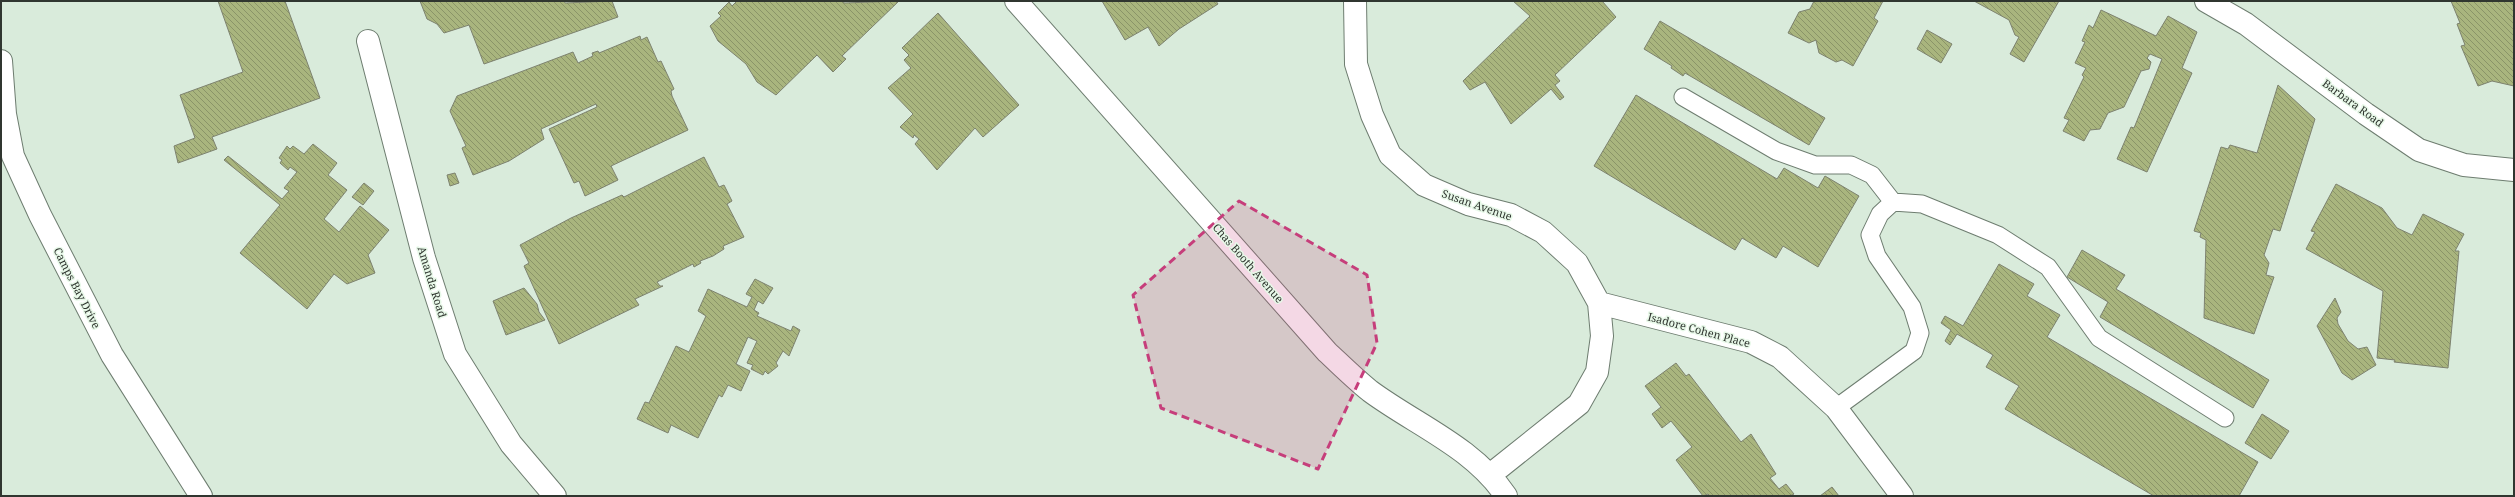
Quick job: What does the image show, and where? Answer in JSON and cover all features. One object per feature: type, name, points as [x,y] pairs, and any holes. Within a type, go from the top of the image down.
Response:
[{"type":"street","name":"Chas Booth Avenue","points":[[1016,1],[1327,352],[1371,391],[1451,442],[1490,475],[1506,496]]},
{"type":"street","name":"Susan Avenue","points":[[1354,1],[1356,64],[1372,115],[1390,155],[1424,185],[1468,204],[1511,215],[1543,232],[1577,263],[1599,303],[1602,336],[1597,372],[1579,404],[1490,475]]},
{"type":"street","name":"Barbara Road","points":[[2206,1],[2246,24],[2366,114],[2419,150],[2464,165],[2514,170]]},
{"type":"street","name":"Amanda Road","points":[[368,40],[424,258],[455,354],[511,444],[555,496]]},
{"type":"street","name":"Camps Bay Drive","points":[[1,61],[5,114],[13,156],[40,215],[112,355],[201,496]]},
{"type":"street","name":"Isadore Cohen Place","points":[[1599,303],[1751,342],[1780,357],[1836,408],[1902,496]]},
{"type":"lane","points":[[1683,97],[1776,151],[1815,165],[1851,165],[1872,175],[1893,202]]},
{"type":"lane","points":[[1836,408],[1914,352],[1920,333],[1912,307],[1877,256],[1870,235],[1880,214],[1893,202],[1922,204],[1998,234],[2048,267],[2099,338],[2225,418]]},
{"type":"highlighted area","points":[[1239,201],[1367,275],[1377,343],[1318,469],[1161,408],[1133,295]]},
{"type":"building","points":[[218,1],[285,1],[320,98],[212,137],[217,149],[178,163],[174,146],[195,138],[180,95],[243,72]]},
{"type":"building","points":[[420,1],[564,1],[565,3],[612,1],[618,17],[484,64],[469,25],[444,33],[437,24],[427,19]]},
{"type":"building","points":[[737,1],[843,1],[844,3],[899,1],[842,56],[846,59],[833,72],[817,55],[776,95],[757,82],[746,64],[718,41],[710,26],[721,16],[718,13],[729,2],[732,6]]},
{"type":"building","points":[[1102,1],[1216,1],[1218,4],[1179,29],[1159,46],[1148,27],[1125,40]]},
{"type":"building","points":[[1513,1],[1602,1],[1616,17],[1555,75],[1560,81],[1555,85],[1564,97],[1560,100],[1551,89],[1511,124],[1485,82],[1470,90],[1463,81],[1530,16]]},
{"type":"building","points":[[1814,1],[1883,1],[1874,18],[1878,21],[1853,66],[1842,60],[1836,62],[1819,53],[1816,40],[1809,43],[1788,33],[1799,12],[1810,9]]},
{"type":"building","points":[[1974,1],[2059,1],[2024,62],[2010,54],[2019,37],[2015,35],[2009,20]]},
{"type":"building","points":[[2451,1],[2514,1],[2514,86],[2492,81],[2478,86],[2461,46],[2465,45],[2457,24],[2460,23]]},
{"type":"building","points":[[2101,10],[2156,36],[2168,16],[2197,32],[2182,68],[2192,73],[2147,172],[2117,159],[2131,127],[2134,128],[2162,59],[2150,54],[2147,58],[2151,62],[2149,69],[2141,71],[2124,107],[2108,113],[2100,129],[2090,130],[2084,141],[2063,131],[2069,120],[2064,118],[2084,77],[2082,75],[2086,68],[2075,63],[2085,42],[2082,41],[2089,25],[2093,28]]},
{"type":"building","points":[[938,13],[1019,105],[983,137],[975,128],[937,170],[915,144],[919,139],[914,135],[913,138],[900,127],[913,114],[888,88],[911,68],[904,60],[909,55],[902,48]]},
{"type":"building","points":[[1660,21],[1825,118],[1809,145],[1685,73],[1683,76],[1671,68],[1672,66],[1644,49]]},
{"type":"building","points":[[1927,30],[1952,44],[1941,63],[1917,49]]},
{"type":"building","points":[[640,36],[641,40],[647,37],[658,62],[661,61],[674,89],[671,91],[672,96],[688,130],[611,166],[618,180],[585,196],[579,181],[574,183],[549,129],[597,107],[596,104],[541,129],[544,139],[509,161],[473,175],[462,148],[466,146],[450,111],[457,96],[573,52],[578,63],[593,56],[592,53],[598,51],[599,53]]},
{"type":"building","points":[[2278,85],[2315,119],[2280,231],[2273,229],[2264,255],[2269,263],[2266,275],[2274,277],[2254,334],[2204,318],[2206,240],[2200,237],[2201,233],[2194,231],[2221,147],[2228,149],[2230,145],[2257,153]]},
{"type":"building","points":[[1636,95],[1777,179],[1784,168],[1818,188],[1825,176],[1859,196],[1818,267],[1783,246],[1776,258],[1742,238],[1735,250],[1594,166]]},
{"type":"building","points":[[313,144],[337,163],[328,175],[347,190],[324,219],[339,232],[360,206],[389,230],[368,255],[375,273],[347,284],[334,274],[307,309],[240,253],[280,205],[224,160],[228,156],[282,199],[289,191],[284,188],[297,172],[290,167],[288,170],[280,163],[282,160],[279,158],[287,146],[290,149],[293,146],[304,154]]},
{"type":"building","points":[[704,157],[719,187],[724,185],[732,201],[727,204],[744,237],[723,246],[724,249],[713,256],[700,261],[701,263],[694,267],[693,264],[657,282],[660,286],[663,286],[635,299],[639,305],[559,344],[524,266],[529,263],[520,245],[571,218],[622,195],[624,197]]},
{"type":"building","points":[[455,173],[459,183],[450,186],[447,175]]},
{"type":"building","points":[[364,183],[374,191],[363,205],[352,197]]},
{"type":"building","points":[[2336,184],[2382,208],[2397,228],[2412,235],[2423,214],[2464,234],[2455,251],[2459,251],[2448,368],[2394,362],[2395,360],[2377,358],[2383,291],[2306,249],[2315,232],[2311,231]]},
{"type":"building","points":[[2082,250],[2125,275],[2116,289],[2269,380],[2253,408],[2100,317],[2108,302],[2067,277]]},
{"type":"building","points":[[1999,264],[2034,284],[2027,296],[2060,315],[2047,337],[2258,462],[2239,496],[2154,496],[2005,409],[2019,386],[1986,367],[1993,355],[1957,334],[1950,345],[1945,341],[1951,330],[1941,323],[1945,316],[1963,326]]},
{"type":"building","points":[[755,279],[773,288],[763,304],[758,301],[754,310],[759,313],[757,316],[791,331],[793,326],[800,330],[789,356],[783,351],[776,363],[778,366],[768,374],[765,371],[763,375],[751,369],[753,365],[747,363],[757,341],[748,337],[736,364],[750,371],[741,391],[728,385],[722,397],[719,395],[698,438],[671,425],[668,433],[637,419],[645,402],[649,403],[676,346],[689,352],[706,316],[698,311],[708,289],[747,307],[752,297],[746,294]]},
{"type":"building","points":[[524,288],[537,304],[539,312],[545,320],[506,335],[493,301]]},
{"type":"building","points":[[2335,298],[2341,312],[2337,318],[2338,324],[2348,341],[2358,349],[2367,347],[2376,365],[2352,380],[2342,373],[2317,326]]},
{"type":"building","points":[[1676,363],[1686,376],[1689,374],[1741,442],[1751,434],[1776,474],[1770,478],[1779,489],[1786,484],[1794,494],[1790,496],[1710,496],[1708,494],[1703,496],[1676,460],[1692,447],[1671,421],[1662,428],[1652,414],[1661,407],[1645,386]]},
{"type":"building","points":[[2262,414],[2289,431],[2271,459],[2245,443]]},
{"type":"building","points":[[1832,487],[1839,496],[1820,496]]}]
